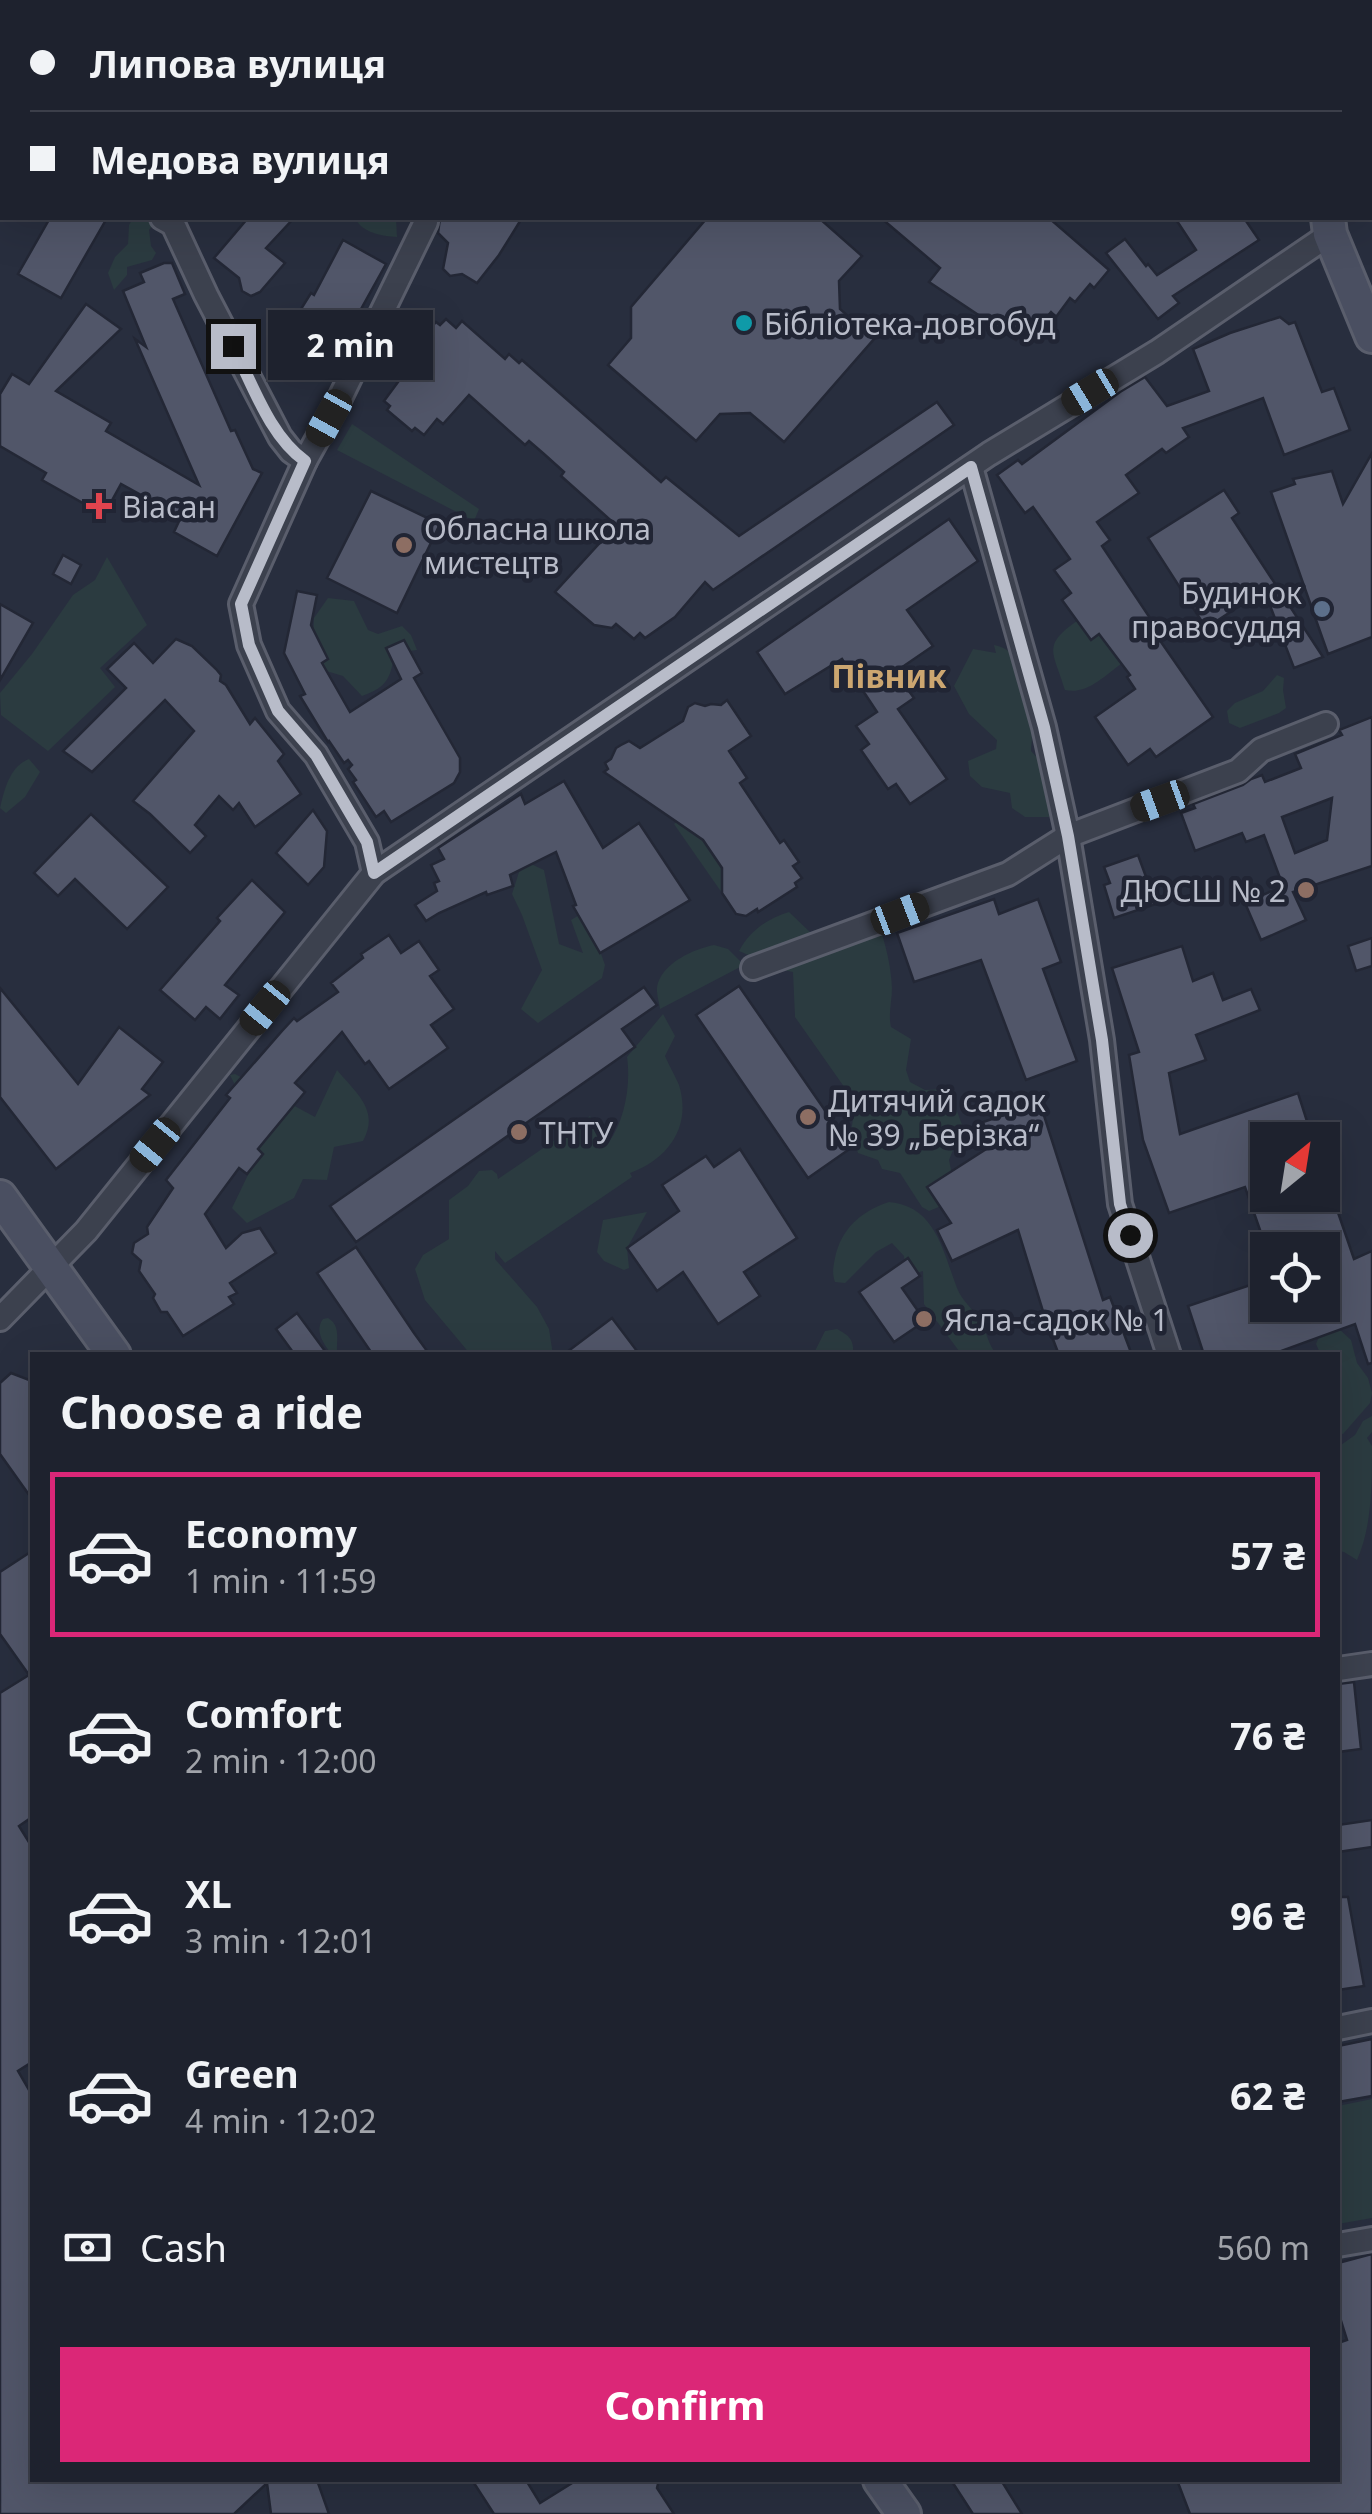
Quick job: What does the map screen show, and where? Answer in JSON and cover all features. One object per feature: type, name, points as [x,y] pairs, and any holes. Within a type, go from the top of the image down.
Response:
[{"type":"main road","points":[[1329,226],[1362,284],[1372,336]]},
{"type":"main road","points":[[0,1196],[112,1352]]},
{"type":"main road","points":[[881,2482],[904,2514]]},
{"type":"street","points":[[166,220],[173,224],[280,437],[305,461]]},
{"type":"street","points":[[374,873],[367,842],[316,755],[278,711],[249,645],[241,604],[305,461],[426,222]]},
{"type":"street","points":[[0,1320],[86,1231],[374,873],[988,454],[1157,352],[1329,226]]},
{"type":"street","points":[[971,467],[1044,727],[1068,836],[1102,1040],[1120,1204],[1168,1352]]},
{"type":"street","points":[[753,968],[1008,874],[1068,836],[1238,771],[1261,750],[1326,724]]},
{"type":"street","points":[[1340,1668],[1372,1664]]},
{"type":"street","points":[[1340,2028],[1372,2021]]},
{"type":"street","points":[[1340,2245],[1372,2239]]},
{"type":"shaded area","points":[[132,220],[157,220],[149,230],[156,253],[152,260],[127,267],[127,275],[114,290],[108,273],[115,257],[128,244]]},
{"type":"shaded area","points":[[356,220],[396,220],[397,237],[379,235]]},
{"type":"shaded area","points":[[352,424],[479,509],[474,521],[337,450]]},
{"type":"shaded area","points":[[107,557],[147,625],[100,668],[115,687],[48,751],[1,715],[0,693],[73,595],[95,580]]},
{"type":"shaded area","points":[[328,598],[354,601],[368,630],[378,634],[402,626],[411,635],[417,650],[395,653],[386,680],[371,693],[362,696],[343,676],[323,670],[313,636],[314,618]]},
{"type":"shaded area","points":[[1077,621],[1091,639],[1099,634],[1121,664],[1088,687],[1073,691],[1065,690],[1053,651],[1058,637]]},
{"type":"shaded area","points":[[994,645],[1018,659],[1034,684],[1031,751],[1051,774],[1057,788],[1049,817],[1025,817],[1012,808],[1010,793],[982,787],[970,776],[968,761],[996,749],[997,740],[969,714],[954,686],[973,649],[996,653]]},
{"type":"shaded area","points":[[1277,675],[1284,678],[1286,708],[1240,728],[1229,723],[1227,711],[1235,703],[1263,691]]},
{"type":"shaded area","points":[[29,759],[40,772],[25,797],[6,813],[0,808],[9,779]]},
{"type":"shaded area","points":[[678,821],[695,828],[725,873],[722,893],[674,824]]},
{"type":"shaded area","points":[[531,864],[544,870],[559,944],[583,953],[571,920],[586,911],[605,965],[602,978],[538,1023],[521,1009],[542,970],[512,894],[519,872]]},
{"type":"shaded area","points":[[873,910],[890,968],[891,1027],[911,1039],[906,1070],[910,1082],[925,1090],[943,1089],[955,1106],[967,1138],[956,1143],[949,1160],[954,1184],[951,1202],[929,1211],[922,1207],[900,1173],[882,1169],[878,1160],[858,1153],[851,1132],[854,1112],[847,1091],[795,1017],[793,972],[739,951],[760,926],[789,912],[823,950],[834,947],[856,917]]},
{"type":"shaded area","points":[[714,945],[728,949],[744,965],[660,1009],[657,986],[667,969],[689,953]]},
{"type":"shaded area","points":[[663,1014],[675,1036],[665,1056],[682,1100],[674,1140],[656,1159],[630,1173],[632,1177],[505,1263],[495,1251],[495,1259],[537,1307],[549,1329],[553,1352],[468,1352],[425,1300],[415,1269],[423,1255],[449,1239],[449,1200],[468,1186],[479,1171],[492,1170],[498,1179],[590,1116],[609,1142],[626,1101],[627,1057]]},
{"type":"shaded area","points":[[337,1070],[364,1102],[369,1120],[363,1141],[334,1147],[327,1180],[303,1179],[294,1198],[247,1223],[232,1208],[259,1152],[237,1113],[235,1085],[230,1075],[235,1074],[315,1117]]},
{"type":"shaded area","points":[[889,1202],[905,1205],[927,1221],[942,1246],[959,1293],[980,1320],[995,1352],[960,1352],[924,1304],[923,1271],[913,1274],[892,1243],[876,1252],[845,1283],[835,1282],[833,1270],[838,1248],[847,1230],[870,1210]]},
{"type":"shaded area","points":[[647,1212],[627,1248],[629,1268],[624,1270],[604,1261],[597,1252],[603,1220]]},
{"type":"shaded area","points":[[323,1319],[332,1321],[337,1350],[343,1352],[330,1352],[326,1346],[319,1328]]},
{"type":"shaded area","points":[[837,1329],[845,1334],[853,1352],[814,1352],[825,1331]]},
{"type":"shaded area","points":[[1339,1329],[1351,1340],[1372,1393],[1370,1403],[1343,1434],[1340,1352],[1320,1352],[1316,1344],[1321,1332]]},
{"type":"shaded area","points":[[1372,1416],[1372,1432],[1367,1438],[1372,1446],[1370,1505],[1357,1560],[1340,1551],[1340,1445],[1355,1435],[1363,1421]]},
{"type":"shaded area","points":[[1372,2099],[1372,2218],[1340,2224],[1340,2106]]},
{"type":"building","points":[[49,220],[106,220],[61,298],[18,274]]},
{"type":"building","points":[[246,220],[292,220],[266,248],[285,263],[260,292],[251,296],[242,291],[239,278],[214,258]]},
{"type":"building","points":[[440,220],[521,220],[477,283],[462,274],[450,276],[443,269],[448,243],[438,233]]},
{"type":"building","name":"Бібліотека-довгобуд","points":[[705,220],[821,220],[862,256],[839,281],[840,309],[874,339],[784,442],[750,413],[720,414],[696,441],[608,365],[631,338],[631,307]]},
{"type":"building","points":[[883,220],[1051,220],[1109,270],[1075,302],[1070,298],[1056,317],[1051,312],[1036,330],[1030,325],[1016,340],[929,282],[940,268]]},
{"type":"building","points":[[1176,220],[1245,220],[1259,240],[1173,296],[1179,303],[1158,319],[1106,253],[1125,239],[1157,275],[1196,250]]},
{"type":"building","points":[[343,240],[386,264],[333,368],[291,333],[300,319],[296,317],[311,293],[314,295]]},
{"type":"building","points":[[172,263],[185,294],[173,299],[231,431],[235,430],[253,469],[262,473],[217,556],[174,532],[181,517],[121,484],[104,515],[42,480],[46,473],[0,446],[0,394],[12,374],[29,384],[86,304],[121,329],[56,391],[111,423],[106,431],[199,485],[135,339],[146,347],[123,291],[144,282],[140,273]]},
{"type":"building","points":[[1280,317],[1289,324],[1295,322],[1322,392],[1334,388],[1350,430],[1284,455],[1263,398],[1183,428],[1189,437],[1166,453],[1162,449],[1126,475],[1139,493],[1097,522],[1110,540],[1102,546],[1156,627],[1152,629],[1213,717],[1156,757],[1150,749],[1128,765],[1095,717],[1135,689],[1127,677],[1130,675],[1099,634],[1091,640],[1062,600],[1071,593],[1054,570],[1070,559],[1033,507],[1025,513],[997,475],[1018,460],[1022,464],[1145,377],[1167,406],[1209,391],[1193,349]]},
{"type":"building","points":[[446,319],[456,328],[462,321],[505,359],[509,354],[519,363],[522,360],[661,482],[666,477],[739,536],[937,402],[954,425],[713,590],[705,582],[675,617],[645,638],[640,633],[634,639],[616,624],[612,628],[594,625],[555,592],[616,525],[561,476],[564,472],[529,441],[525,445],[469,395],[443,424],[437,419],[424,435],[415,428],[412,431],[387,410],[390,406],[384,401],[398,382],[394,379],[413,358],[408,354],[436,322],[440,325]]},
{"type":"building","points":[[1372,453],[1372,637],[1328,654],[1271,492],[1295,484],[1293,479],[1332,471],[1343,504]]},
{"type":"building","points":[[1224,490],[1239,513],[1232,518],[1323,657],[1294,668],[1264,590],[1206,628],[1148,538]]},
{"type":"building","points":[[371,491],[440,524],[397,613],[327,578]]},
{"type":"building","points":[[949,519],[978,561],[907,610],[933,646],[895,672],[914,698],[898,709],[947,779],[910,804],[896,784],[888,789],[861,750],[869,744],[856,726],[877,712],[842,659],[785,694],[757,652]]},
{"type":"building","points":[[63,555],[81,565],[71,584],[53,574]]},
{"type":"building","points":[[297,591],[317,595],[311,625],[328,659],[322,663],[350,712],[401,679],[386,648],[404,640],[422,673],[414,678],[460,758],[460,772],[454,783],[391,822],[384,811],[376,817],[353,782],[356,780],[348,769],[352,765],[348,760],[344,763],[328,742],[300,696],[305,694],[284,653]]},
{"type":"building","points":[[0,604],[33,623],[0,680]]},
{"type":"building","points":[[176,639],[192,646],[221,675],[220,681],[250,724],[255,718],[284,754],[278,761],[301,794],[255,827],[239,803],[233,810],[219,796],[195,825],[206,836],[190,853],[133,801],[194,731],[165,700],[92,772],[63,751],[126,688],[107,669],[134,643],[153,663]]},
{"type":"building","points":[[727,700],[751,736],[729,751],[747,778],[740,783],[780,843],[784,840],[799,862],[793,866],[802,878],[795,883],[797,887],[746,916],[736,914],[722,893],[722,868],[703,840],[604,772],[608,769],[605,763],[621,745],[629,741],[640,748],[683,721],[688,707],[695,703],[721,705]]},
{"type":"building","points":[[1372,717],[1372,866],[1293,892],[1306,920],[1261,940],[1245,903],[1283,886],[1264,835],[1246,842],[1242,833],[1195,851],[1181,813],[1251,779],[1262,775],[1265,782],[1301,768],[1295,754],[1342,735],[1339,730]],"holes":[[[1332,798],[1327,840],[1295,853],[1282,817]]]},
{"type":"building","points":[[564,781],[603,848],[639,823],[690,900],[600,953],[573,906],[576,905],[556,852],[510,875],[513,886],[487,895],[486,892],[426,921],[415,905],[437,891],[434,883],[439,881],[431,865],[444,859],[438,848],[521,794],[525,804]]},
{"type":"building","points":[[313,810],[327,831],[324,867],[308,885],[276,853]]},
{"type":"building","points":[[91,814],[168,887],[127,929],[75,879],[58,896],[34,873]]},
{"type":"building","points":[[1138,855],[1156,904],[1114,918],[1104,885],[1110,883],[1104,867]]},
{"type":"building","points":[[252,880],[285,912],[225,985],[239,995],[220,1019],[206,1007],[195,1020],[160,990]]},
{"type":"building","points":[[994,899],[999,914],[1038,899],[1061,962],[1043,969],[1077,1061],[1026,1080],[981,960],[914,982],[897,933]]},
{"type":"building","points":[[389,935],[401,953],[419,941],[439,970],[430,976],[454,1009],[431,1025],[448,1048],[389,1089],[342,1032],[295,1083],[305,1092],[258,1149],[263,1154],[247,1174],[239,1168],[205,1214],[226,1248],[242,1233],[260,1228],[276,1253],[230,1283],[237,1293],[229,1297],[234,1304],[183,1336],[167,1312],[161,1312],[153,1298],[155,1294],[139,1271],[141,1261],[132,1253],[134,1243],[148,1234],[147,1227],[173,1188],[166,1180],[230,1098],[226,1095],[282,1031],[294,1018],[297,1021],[338,992],[331,983],[363,958],[361,954]]},
{"type":"building","points":[[1372,938],[1372,966],[1356,971],[1348,946]]},
{"type":"building","points":[[1182,946],[1193,981],[1213,973],[1223,1000],[1251,989],[1260,1010],[1196,1035],[1206,1060],[1169,1073],[1180,1134],[1298,1093],[1307,1122],[1250,1122],[1250,1201],[1245,1187],[1169,1213],[1143,1140],[1129,1055],[1139,1052],[1112,968]]},
{"type":"building","points":[[739,986],[851,1148],[808,1178],[696,1015]]},
{"type":"building","points":[[644,987],[657,1005],[622,1029],[635,1047],[356,1242],[330,1206]]},
{"type":"building","points":[[0,988],[78,1084],[119,1027],[163,1062],[142,1089],[150,1095],[56,1169],[0,1097]]},
{"type":"building","points":[[1040,1103],[1103,1300],[1110,1297],[1131,1352],[1058,1352],[1018,1230],[952,1261],[937,1230],[951,1223],[927,1187],[991,1146],[983,1122]]},
{"type":"building","points":[[740,1149],[797,1238],[744,1272],[760,1296],[718,1324],[683,1272],[657,1291],[627,1248],[679,1211],[662,1185],[706,1156],[714,1167]]},
{"type":"building","points":[[1254,1212],[1338,1212],[1354,1259],[1372,1251],[1372,1363],[1368,1364],[1355,1324],[1278,1352],[1203,1352],[1188,1306],[1250,1285],[1250,1322],[1340,1322],[1340,1232],[1261,1232]]},
{"type":"building","points":[[356,1247],[428,1352],[371,1352],[317,1273]]},
{"type":"building","points":[[908,1258],[920,1276],[902,1288],[925,1321],[894,1342],[859,1292]]},
{"type":"building","points":[[297,1313],[326,1352],[293,1352],[276,1329]]},
{"type":"building","points":[[612,1318],[638,1352],[567,1352]]},
{"type":"building","points":[[11,1373],[30,1380],[30,1496],[0,1454],[0,1383]]},
{"type":"building","points":[[30,1552],[30,1818],[19,1826],[30,1844],[30,2063],[18,2071],[30,2092],[30,2482],[318,2482],[329,2514],[271,2514],[267,2483],[234,2514],[0,2514],[0,1693],[29,1675],[0,1634],[0,1572]]},
{"type":"building","points":[[1354,1682],[1361,1749],[1340,1752],[1340,1684]]},
{"type":"building","points":[[1372,1820],[1372,1847],[1340,1852],[1340,1825]]},
{"type":"building","points":[[1340,1897],[1348,1897],[1364,1986],[1340,1990]]},
{"type":"building","points":[[1372,2039],[1372,2096],[1340,2102],[1340,2046]]},
{"type":"building","points":[[1372,2254],[1372,2514],[1190,2514],[1178,2482],[1340,2482],[1340,2342],[1347,2340],[1340,2317],[1340,2262]]},
{"type":"building","points":[[473,2482],[527,2482],[540,2503],[574,2482],[658,2482],[657,2488],[674,2514],[494,2514]]},
{"type":"building","points":[[952,2482],[1002,2482],[1022,2514],[973,2514]]},
{"type":"place","name":"Бібліотека-довгобуд","points":[[744,323]]},
{"type":"place","name":"Віасан","points":[[99,506]]},
{"type":"place","name":"Обласна школа мистецтв","points":[[404,545]]},
{"type":"place","name":"Будинок правосуддя","points":[[1322,609]]},
{"type":"place","name":"ДЮСШ № 2","points":[[1306,890]]},
{"type":"place","name":"Дитячий садок № 39 „Берізка“","points":[[808,1117]]},
{"type":"place","name":"ТНТУ","points":[[519,1132]]},
{"type":"place","name":"Ясла-садок № 1","points":[[924,1319]]},
{"type":"district","name":"Півник","points":[[889,675]]},
{"type":"route","points":[[233,346],[280,437],[305,461],[241,604],[249,645],[278,711],[316,755],[367,842],[374,873],[971,467],[1044,727],[1068,836],[1102,1040],[1120,1204],[1130,1235]]}]
